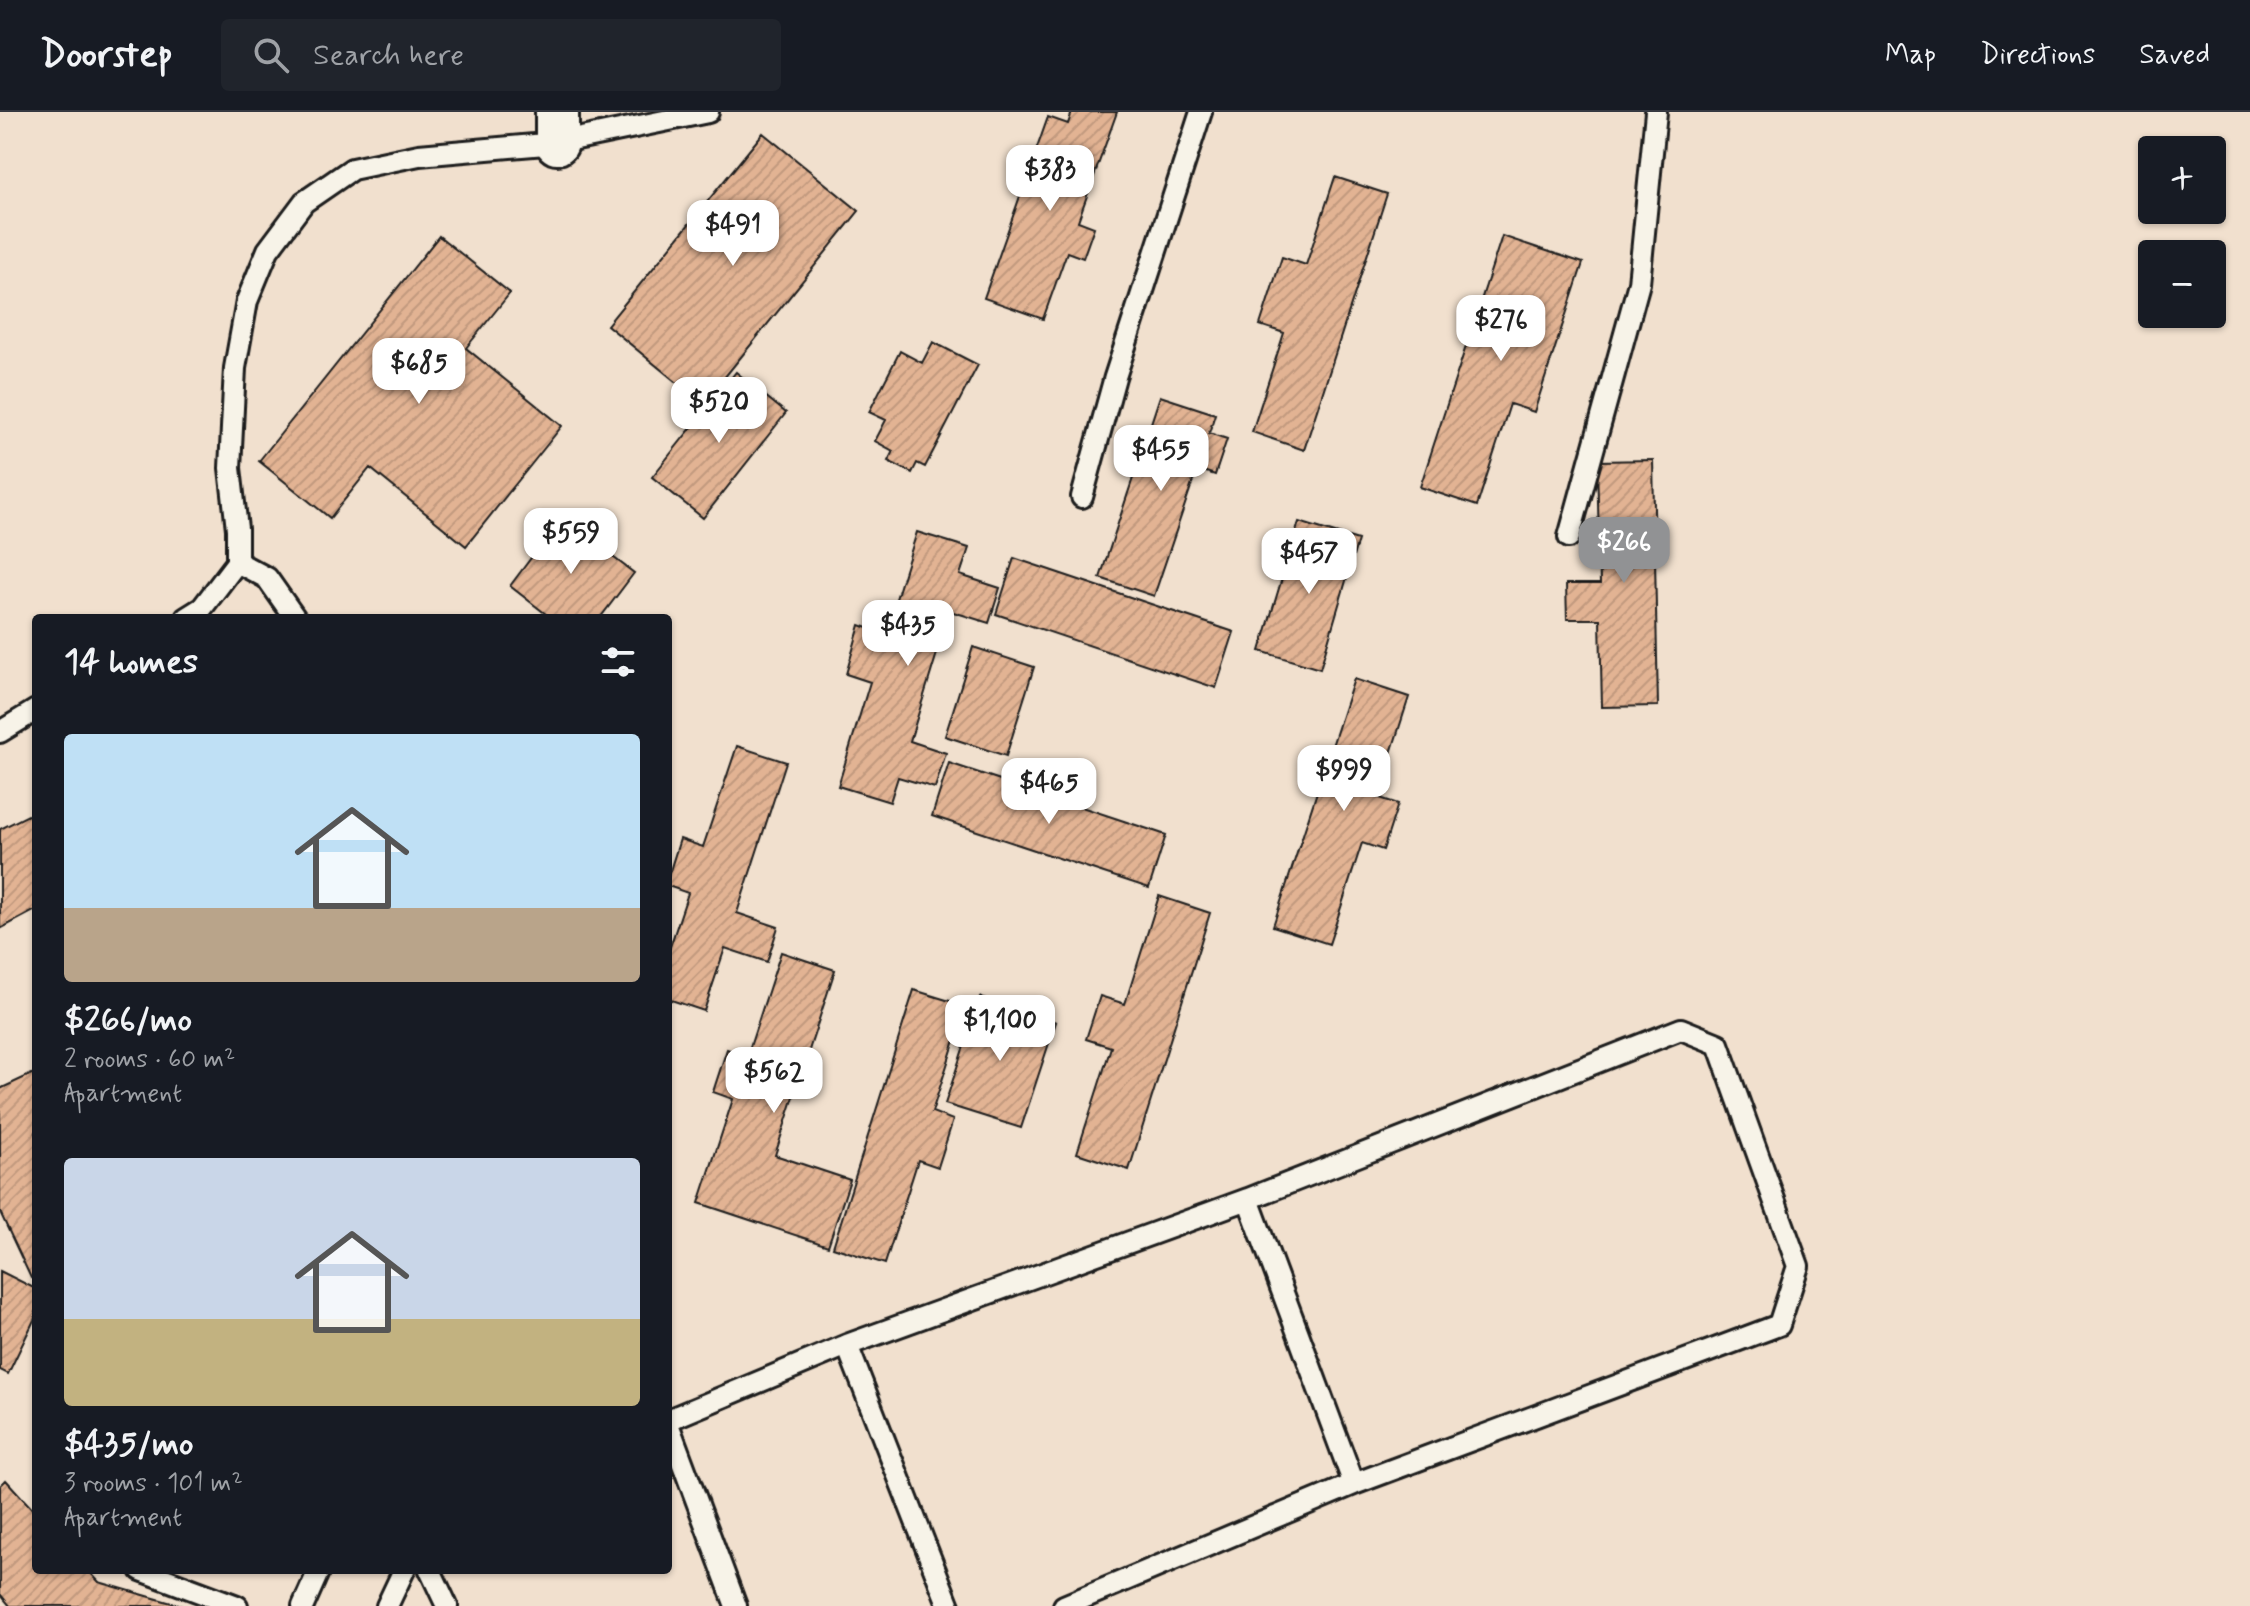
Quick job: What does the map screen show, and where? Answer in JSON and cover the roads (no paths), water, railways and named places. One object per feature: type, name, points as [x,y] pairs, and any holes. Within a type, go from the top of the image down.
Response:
[{"type":"lane","points":[[192,614],[202,608],[237,562],[237,529],[230,468],[235,368],[247,301],[268,250],[304,202],[352,169],[557,128],[708,112]]},
{"type":"lane","points":[[1082,497],[1115,377],[1201,112]]},
{"type":"lane","points":[[1569,537],[1639,283],[1656,112]]},
{"type":"lane","points":[[237,562],[267,578],[292,614]]},
{"type":"lane","points":[[0,732],[32,712]]},
{"type":"lane","points":[[672,1420],[847,1345],[1248,1199],[1681,1029],[1718,1044],[1798,1266],[1779,1325],[1354,1484],[1064,1606]]},
{"type":"lane","points":[[1248,1199],[1354,1484]]},
{"type":"lane","points":[[847,1345],[949,1606]]},
{"type":"lane","points":[[672,1433],[736,1606]]},
{"type":"lane","points":[[156,1574],[237,1606]]},
{"type":"lane","points":[[303,1606],[317,1574]]},
{"type":"lane","points":[[387,1606],[402,1574]]},
{"type":"lane","points":[[432,1574],[447,1606]]}]
